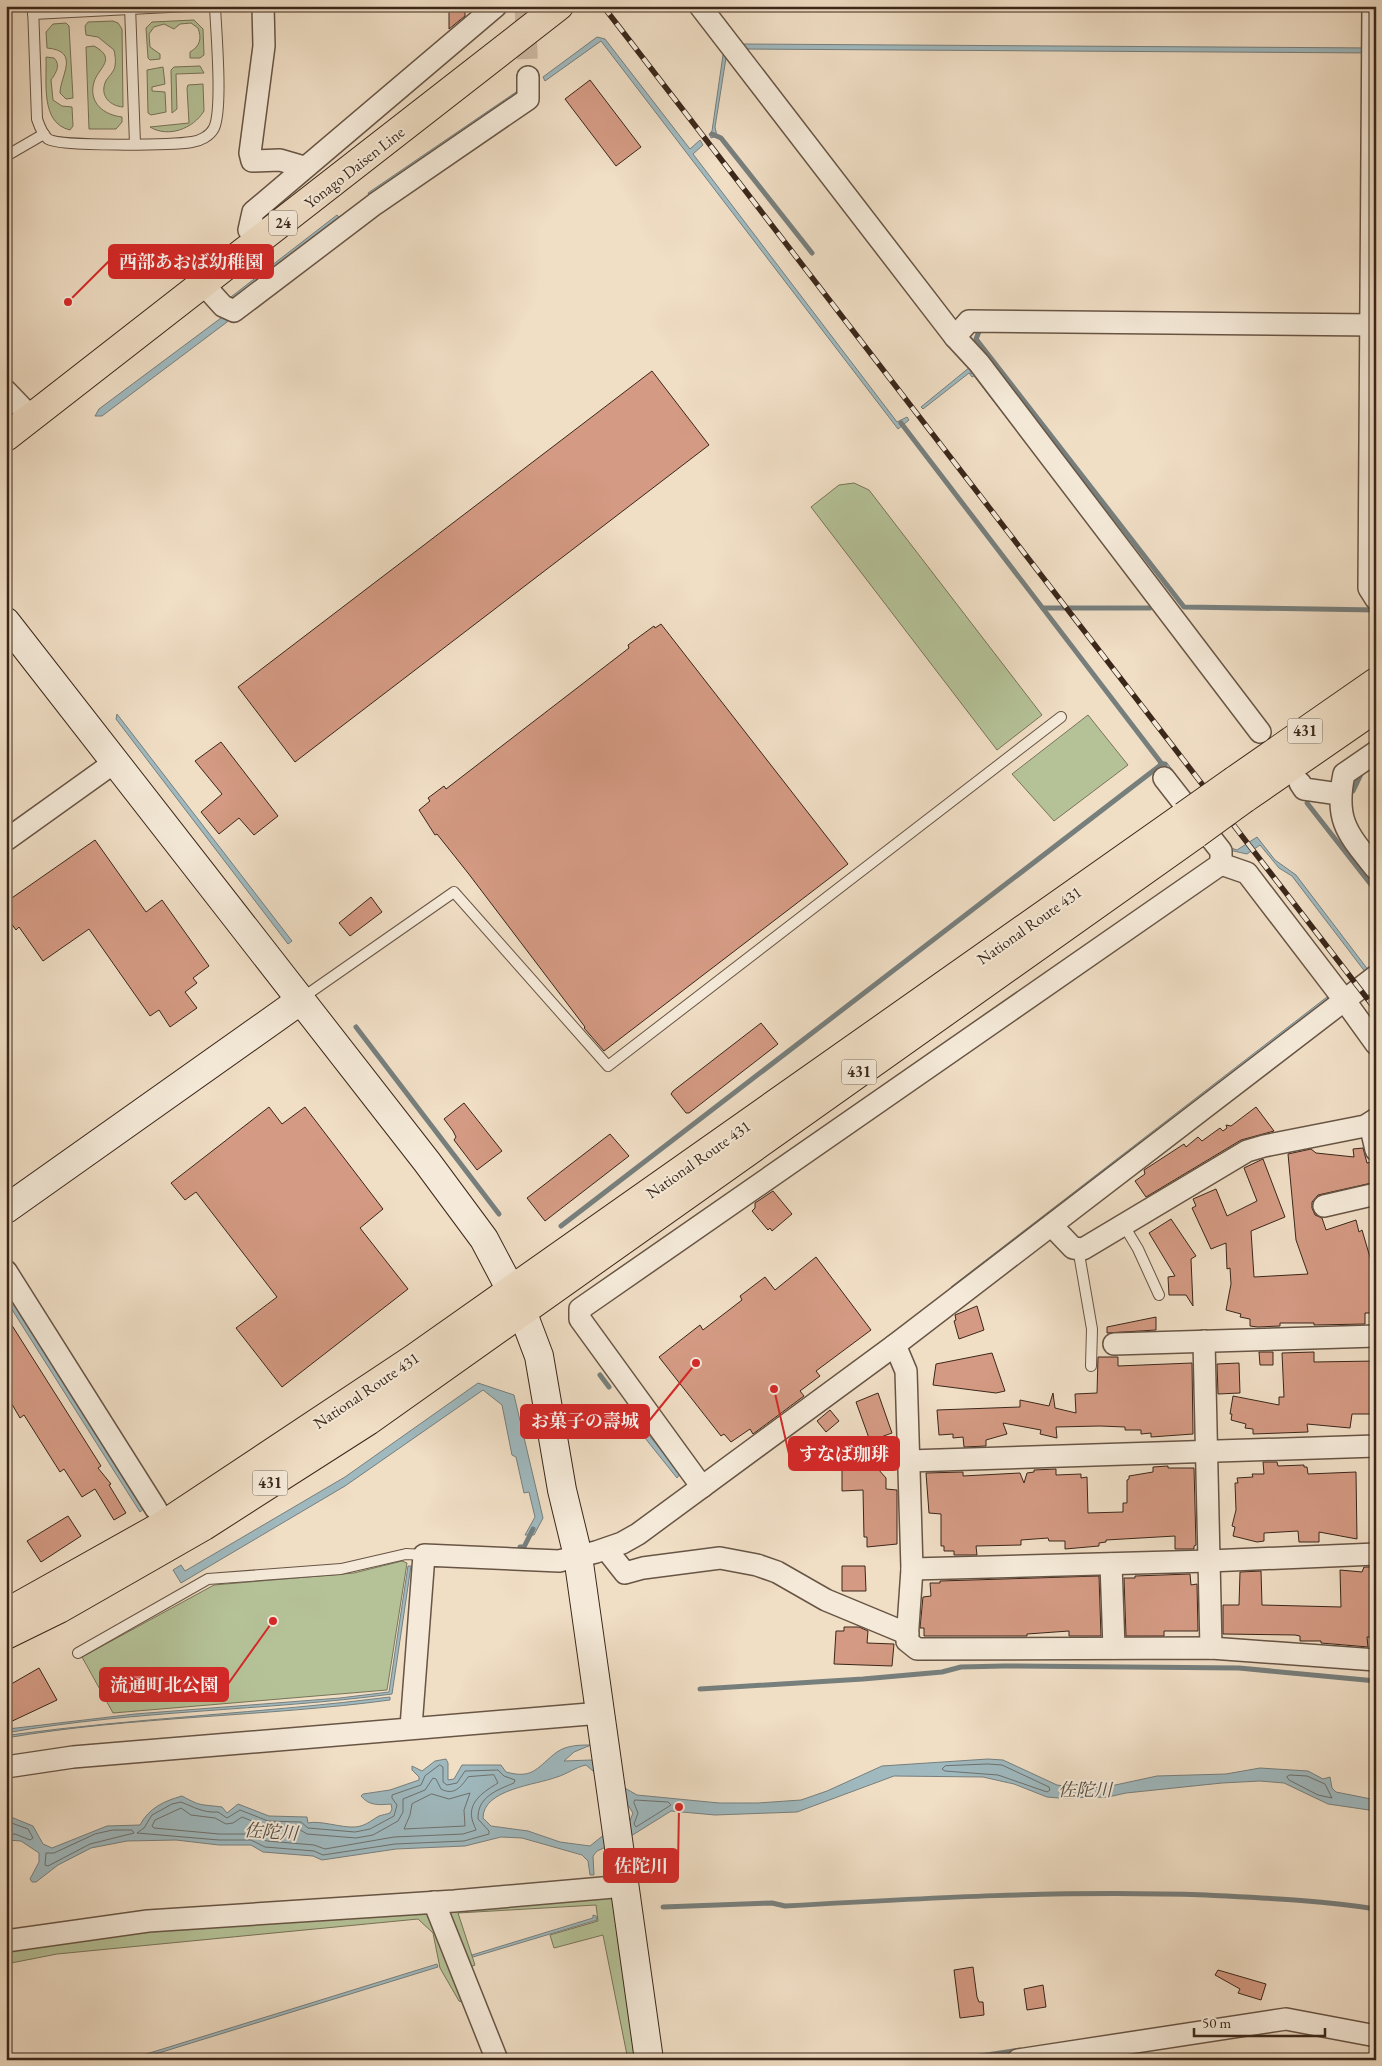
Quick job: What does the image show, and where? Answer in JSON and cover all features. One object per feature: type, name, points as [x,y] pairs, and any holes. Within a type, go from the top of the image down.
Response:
[{"type":"main road","name":"Yonago Daisen Line","points":[[6,437],[204,285],[559,6]]},
{"type":"main road","name":"National Route 431","points":[[6,1613],[163,1525],[517,1301],[1240,789],[1376,682]]},
{"type":"main road","name":"National Route 431","points":[[1240,789],[1376,708]]},
{"type":"main road","name":"National Route 431","points":[[6,1635],[59,1609],[204,1526],[368,1421],[517,1301]]},
{"type":"street","points":[[263,6],[264,46],[250,153],[252,161],[280,160],[304,167]]},
{"type":"street","points":[[259,242],[249,230],[253,212],[496,6]]},
{"type":"street","points":[[700,6],[955,337],[979,363],[1260,732]]},
{"type":"street","points":[[1373,6],[1373,325],[1369,588],[1376,599]]},
{"type":"street","points":[[204,285],[228,308],[528,99],[528,77]]},
{"type":"street","points":[[955,337],[969,321],[1373,325]]},
{"type":"street","points":[[6,391],[31,417]]},
{"type":"street","points":[[6,622],[301,1000],[484,1239],[517,1301],[539,1356],[562,1490],[578,1556],[649,2060]]},
{"type":"street","points":[[1376,752],[1344,774],[1339,794],[1340,812],[1350,836],[1376,869]]},
{"type":"street","points":[[6,840],[115,762]]},
{"type":"street","points":[[1164,778],[1221,850],[1221,864]]},
{"type":"street","points":[[1300,783],[1304,788],[1339,794]]},
{"type":"street","points":[[1221,864],[1247,873],[1345,1000],[1376,1044]]},
{"type":"street","points":[[702,1487],[580,1319],[580,1309],[1221,864]]},
{"type":"street","points":[[411,1727],[424,1555],[559,1561],[606,1549],[638,1534],[895,1345],[1376,976]]},
{"type":"street","points":[[6,1209],[301,1000]]},
{"type":"street","points":[[1052,1226],[1072,1248],[1082,1250],[1247,1151],[1264,1146],[1324,1136],[1373,1121],[1376,1150]]},
{"type":"street","points":[[1324,1206],[1376,1194]]},
{"type":"street","points":[[6,1271],[156,1509]]},
{"type":"street","points":[[1114,1344],[1376,1336]]},
{"type":"street","points":[[1204,1341],[1211,1648]]},
{"type":"street","points":[[895,1345],[906,1371],[912,1569],[907,1641],[917,1649],[1211,1648],[1376,1660]]},
{"type":"street","points":[[909,1461],[1376,1446]]},
{"type":"street","points":[[606,1549],[624,1573],[642,1568],[720,1558],[756,1565],[777,1572],[826,1600],[908,1634]]},
{"type":"street","points":[[912,1569],[1209,1561],[1376,1554]]},
{"type":"street","points":[[1112,1564],[1114,1648]]},
{"type":"street","points":[[6,1768],[73,1757],[411,1727],[601,1718]]},
{"type":"street","points":[[6,1941],[148,1921],[434,1902],[624,1880]]},
{"type":"street","points":[[434,1902],[498,2060]]},
{"type":"street","points":[[1018,2060],[1052,2057],[1286,2019],[1376,2036]]},
{"type":"lane","points":[[188,6],[33,10],[37,119],[48,139],[62,144],[135,144],[193,142],[205,138],[214,128],[218,110],[215,6]]},
{"type":"lane","points":[[130,7],[135,144]]},
{"type":"lane","points":[[6,156],[44,134]]},
{"type":"lane","points":[[301,1000],[454,892],[608,1066],[1061,717]]},
{"type":"lane","points":[[1123,1224],[1138,1249],[1159,1295]]},
{"type":"lane","points":[[1078,1248],[1092,1329],[1091,1366]]},
{"type":"lane","points":[[78,1653],[208,1579],[341,1568],[406,1554],[424,1555]]},
{"type":"green space","points":[[194,20],[203,29],[204,55],[200,58],[190,58],[190,52],[199,42],[198,28],[191,23],[180,24],[174,29],[164,24],[154,27],[149,34],[150,47],[160,54],[160,59],[150,60],[148,58],[146,28],[152,22]]},
{"type":"green space","points":[[113,21],[118,23],[122,29],[123,107],[111,103],[104,93],[105,83],[115,66],[114,50],[98,37],[86,35],[85,26],[88,22]]},
{"type":"green space","points":[[66,23],[69,26],[73,98],[66,99],[60,93],[66,59],[57,50],[47,48],[46,32],[53,24]]},
{"type":"green space","points":[[94,46],[105,55],[106,59],[94,82],[93,96],[95,102],[104,111],[122,117],[122,122],[116,129],[89,129],[86,47]]},
{"type":"green space","points":[[46,57],[54,58],[57,63],[56,72],[51,80],[53,100],[62,106],[72,107],[73,126],[70,130],[60,126],[49,110],[46,89]]},
{"type":"green space","points":[[200,66],[204,73],[176,74],[177,109],[172,113],[171,70],[174,67]]},
{"type":"green space","points":[[163,67],[165,84],[152,87],[152,91],[165,92],[166,112],[151,115],[148,113],[147,70]]},
{"type":"green space","points":[[203,84],[204,111],[193,123],[172,132],[164,132],[150,127],[189,123],[188,85]]},
{"type":"green space","points":[[854,483],[869,490],[1042,715],[997,750],[811,507],[839,485]]},
{"type":"green space","points":[[1088,715],[1128,765],[1054,821],[1012,774]]},
{"type":"green space","points":[[402,1561],[407,1563],[387,1690],[113,1713],[82,1657],[214,1585],[354,1573]]},
{"type":"green space","points":[[616,1895],[638,2060],[628,2060],[603,1935],[554,1948],[550,1935],[598,1921],[596,1905],[458,1913],[475,1965],[463,1970],[446,1908]]},
{"type":"green space","points":[[425,1906],[471,2005],[459,2001],[440,1968],[433,1933],[418,1919],[57,1954],[6,1964],[6,1944]]},
{"type":"water","points":[[597,37],[605,39],[690,149],[700,140],[703,145],[693,154],[897,422],[907,417],[909,420],[898,429],[601,41],[545,81],[543,77]]},
{"type":"water","points":[[742,44],[1376,48],[1376,53],[742,49]]},
{"type":"water","points":[[723,55],[726,58],[715,127],[717,136],[711,138],[709,134],[712,131]]},
{"type":"water","points":[[519,90],[522,96],[371,199],[368,193]]},
{"type":"water","points":[[337,215],[342,220],[234,302],[227,322],[102,416],[95,416],[99,409],[221,318],[227,300]]},
{"type":"water","points":[[970,367],[971,374],[974,372],[1150,603],[974,376],[972,377],[969,373],[923,409],[921,407]]},
{"type":"water","points":[[117,714],[292,941],[288,944],[116,719]]},
{"type":"water","points":[[1158,763],[1167,763],[1231,848],[1237,850],[1257,837],[1275,860],[1296,875],[1369,971],[1366,973],[1292,876],[1279,868],[1260,845],[1247,854],[1229,850],[1164,766]]},
{"type":"water","points":[[1327,997],[1330,1001],[955,1291],[951,1287]]},
{"type":"water","points":[[6,1286],[146,1507],[140,1512],[6,1300]]},
{"type":"water","points":[[478,1383],[514,1395],[543,1518],[534,1535],[525,1535],[535,1517],[529,1492],[524,1493],[516,1457],[512,1455],[502,1405],[483,1390],[345,1486],[181,1583],[173,1570],[181,1565],[185,1571],[345,1477]]},
{"type":"water","points":[[641,1425],[680,1474],[677,1478],[637,1428]]},
{"type":"water","points":[[408,1566],[411,1566],[392,1694],[344,1700],[151,1715],[54,1725],[6,1733],[8,1729],[135,1714],[340,1698],[389,1692]]},
{"type":"water","points":[[390,1697],[390,1700],[342,1706],[102,1725],[6,1738],[6,1735],[57,1729]]},
{"type":"water","points":[[591,1745],[574,1752],[564,1761],[591,1760],[605,1766],[623,1787],[637,1795],[719,1803],[801,1800],[827,1791],[882,1766],[988,1759],[1003,1760],[1057,1785],[1078,1788],[1106,1787],[1157,1776],[1226,1774],[1260,1768],[1308,1771],[1323,1779],[1330,1777],[1332,1788],[1336,1792],[1376,1800],[1376,1811],[1328,1804],[1284,1783],[1260,1781],[1126,1793],[1108,1797],[1059,1798],[1047,1797],[1014,1784],[983,1777],[894,1776],[797,1812],[715,1815],[671,1811],[631,1836],[597,1851],[593,1856],[594,1875],[590,1875],[588,1861],[582,1855],[522,1838],[501,1837],[465,1846],[396,1849],[322,1860],[313,1856],[263,1852],[251,1845],[219,1845],[176,1840],[127,1841],[91,1848],[58,1865],[36,1882],[32,1882],[30,1879],[39,1862],[39,1853],[21,1841],[6,1840],[6,1815],[33,1826],[43,1844],[52,1848],[107,1826],[140,1825],[152,1810],[169,1800],[182,1796],[198,1804],[222,1807],[227,1813],[238,1804],[269,1816],[307,1817],[308,1823],[349,1827],[359,1826],[390,1813],[392,1809],[391,1804],[378,1805],[367,1802],[361,1796],[363,1794],[390,1790],[419,1780],[419,1777],[412,1770],[412,1766],[422,1771],[435,1761],[446,1759],[448,1763],[448,1780],[454,1779],[462,1765],[501,1765],[506,1772],[523,1774],[535,1770],[557,1752],[565,1748]],"holes":[[[586,1765],[622,1796],[633,1813],[629,1823],[605,1834],[590,1846],[560,1842],[528,1831],[491,1826],[483,1818],[485,1808],[501,1794],[557,1777]]]},
{"type":"water","points":[[593,1915],[596,1916],[597,1920],[473,1957],[472,1955],[593,1918]]},
{"type":"water","points":[[437,1964],[438,1967],[136,2060],[127,2060]]},
{"type":"building","points":[[449,7],[465,7],[465,16],[449,29]]},
{"type":"building","points":[[590,80],[641,147],[616,166],[565,99]]},
{"type":"building","points":[[652,371],[709,445],[295,762],[238,687]]},
{"type":"building","points":[[661,624],[848,864],[604,1051],[584,1028],[468,873],[437,834],[435,835],[419,810],[430,801],[428,798],[444,786],[446,789],[629,648],[628,645],[654,626],[655,628]]},
{"type":"building","points":[[221,742],[278,816],[254,835],[239,818],[219,834],[201,812],[222,794],[195,761]]},
{"type":"building","points":[[95,840],[146,912],[162,900],[209,966],[193,978],[197,983],[185,992],[197,1008],[170,1027],[159,1010],[150,1016],[89,929],[43,961],[19,927],[16,930],[8,919],[11,917],[6,909],[6,902]]},
{"type":"building","points":[[371,897],[382,912],[350,936],[339,923]]},
{"type":"building","points":[[761,1023],[778,1044],[689,1113],[686,1113],[671,1094],[673,1091]]},
{"type":"building","points":[[464,1103],[502,1151],[477,1170],[454,1140],[456,1137],[444,1119]]},
{"type":"building","points":[[269,1107],[282,1124],[305,1107],[383,1209],[360,1228],[408,1289],[282,1387],[236,1328],[277,1297],[196,1192],[185,1200],[171,1183]]},
{"type":"building","points":[[1256,1107],[1274,1131],[1241,1140],[1146,1197],[1135,1181],[1145,1174],[1144,1170],[1184,1144],[1186,1147],[1198,1137],[1202,1141],[1220,1128],[1223,1131],[1227,1128],[1226,1125],[1231,1126]]},
{"type":"building","points":[[610,1134],[629,1156],[545,1221],[527,1198]]},
{"type":"building","points":[[1363,1148],[1367,1163],[1372,1162],[1376,1182],[1318,1195],[1312,1202],[1312,1208],[1315,1215],[1322,1218],[1326,1230],[1356,1220],[1359,1232],[1362,1230],[1372,1264],[1376,1264],[1376,1313],[1365,1313],[1365,1324],[1314,1325],[1314,1323],[1280,1323],[1280,1326],[1258,1327],[1250,1326],[1250,1319],[1240,1317],[1241,1314],[1226,1310],[1231,1284],[1230,1268],[1227,1269],[1226,1243],[1211,1249],[1192,1208],[1196,1206],[1193,1199],[1216,1189],[1227,1216],[1257,1201],[1244,1168],[1263,1159],[1285,1217],[1251,1231],[1254,1277],[1308,1274],[1296,1240],[1288,1154],[1311,1149],[1316,1153],[1354,1157],[1353,1149]]},
{"type":"building","points":[[773,1191],[792,1214],[772,1231],[770,1228],[768,1230],[752,1211],[755,1208],[755,1203]]},
{"type":"building","points":[[1171,1219],[1196,1256],[1191,1259],[1193,1306],[1186,1295],[1169,1295],[1168,1277],[1175,1276],[1149,1233]]},
{"type":"building","points":[[816,1257],[871,1330],[816,1371],[820,1376],[800,1391],[804,1396],[753,1434],[750,1429],[731,1442],[724,1434],[721,1436],[659,1357],[700,1325],[703,1330],[742,1300],[740,1296],[765,1277],[775,1290]]},
{"type":"building","points":[[977,1306],[984,1330],[959,1339],[954,1321],[956,1320],[955,1315]]},
{"type":"building","points":[[6,1316],[101,1466],[98,1468],[111,1484],[109,1485],[126,1513],[114,1520],[95,1489],[82,1497],[64,1469],[60,1472],[24,1415],[20,1418],[6,1394]]},
{"type":"building","points":[[1156,1317],[1156,1330],[1107,1333],[1107,1327]]},
{"type":"building","points":[[1259,1352],[1273,1352],[1273,1365],[1260,1365]]},
{"type":"building","points":[[1314,1352],[1314,1362],[1376,1361],[1376,1414],[1352,1414],[1350,1428],[1307,1424],[1308,1432],[1253,1434],[1253,1429],[1245,1428],[1246,1424],[1231,1420],[1233,1396],[1279,1405],[1279,1397],[1284,1397],[1282,1353]]},
{"type":"building","points":[[992,1353],[1005,1391],[996,1393],[933,1385],[936,1364]]},
{"type":"building","points":[[1098,1357],[1118,1357],[1118,1366],[1192,1363],[1193,1434],[1151,1437],[1151,1433],[1141,1434],[1141,1430],[1125,1430],[1125,1427],[1056,1427],[1057,1438],[1040,1434],[1041,1430],[1003,1423],[1007,1434],[986,1440],[986,1446],[964,1447],[963,1437],[953,1438],[953,1434],[939,1435],[937,1410],[1020,1407],[1020,1400],[1049,1406],[1053,1393],[1055,1408],[1076,1413],[1075,1394],[1097,1393]]},
{"type":"building","points":[[1239,1363],[1240,1393],[1218,1394],[1217,1364]]},
{"type":"building","points":[[878,1393],[892,1433],[870,1441],[856,1402]]},
{"type":"building","points":[[830,1410],[839,1421],[826,1432],[817,1421]]},
{"type":"building","points":[[1263,1462],[1277,1462],[1278,1466],[1304,1465],[1304,1467],[1307,1467],[1308,1474],[1356,1472],[1357,1539],[1319,1532],[1319,1542],[1299,1542],[1298,1531],[1264,1533],[1264,1541],[1257,1542],[1233,1536],[1235,1527],[1232,1526],[1236,1510],[1235,1483],[1238,1483],[1237,1478],[1253,1477],[1252,1474],[1264,1474]]},
{"type":"building","points":[[1168,1466],[1168,1468],[1194,1468],[1196,1545],[1194,1549],[1175,1549],[1175,1536],[1106,1540],[1106,1542],[1099,1543],[1099,1546],[1065,1549],[1065,1541],[1049,1541],[1048,1538],[1021,1540],[1021,1545],[976,1546],[977,1555],[954,1555],[954,1551],[944,1551],[944,1546],[941,1546],[941,1514],[929,1513],[926,1473],[963,1472],[963,1476],[1020,1473],[1024,1483],[1027,1473],[1034,1472],[1034,1470],[1056,1469],[1056,1475],[1081,1474],[1081,1478],[1087,1477],[1088,1513],[1123,1512],[1123,1503],[1127,1503],[1127,1480],[1129,1476],[1153,1472],[1153,1467]]},
{"type":"building","points":[[878,1469],[886,1478],[886,1489],[897,1490],[897,1544],[867,1547],[867,1537],[864,1537],[863,1490],[842,1491],[842,1470]]},
{"type":"building","points":[[68,1516],[81,1536],[41,1562],[27,1541]]},
{"type":"building","points":[[842,1566],[865,1566],[866,1591],[842,1591]]},
{"type":"building","points":[[1364,1567],[1376,1567],[1376,1637],[1367,1637],[1368,1647],[1321,1643],[1321,1641],[1300,1641],[1300,1636],[1295,1635],[1223,1634],[1223,1605],[1239,1605],[1240,1572],[1261,1571],[1262,1605],[1341,1607],[1340,1570],[1362,1572]]},
{"type":"building","points":[[1190,1574],[1191,1585],[1197,1584],[1198,1631],[1164,1631],[1164,1636],[1126,1636],[1124,1578]]},
{"type":"building","points":[[1099,1576],[1101,1636],[1069,1636],[1069,1631],[1027,1634],[1027,1636],[924,1636],[924,1628],[920,1628],[923,1597],[931,1596],[930,1583],[940,1583],[940,1581]]},
{"type":"building","points":[[844,1627],[859,1627],[868,1631],[867,1643],[894,1644],[892,1666],[834,1664],[836,1631],[844,1631]]},
{"type":"building","points":[[39,1668],[57,1700],[6,1724],[6,1687]]},
{"type":"building","points":[[973,1967],[977,1997],[979,2002],[983,2002],[984,2015],[960,2018],[954,1970]]},
{"type":"building","points":[[1218,1970],[1266,1984],[1261,2000],[1238,1993],[1240,1989],[1215,1975]]},
{"type":"building","points":[[1043,1985],[1046,2007],[1027,2010],[1024,1989]]},
{"type":"waterway","points":[[712,134],[721,138],[812,253]]},
{"type":"waterway","points":[[983,329],[980,329],[976,339],[1184,607],[1376,610]]},
{"type":"waterway","points":[[901,423],[1162,764],[1165,764]]},
{"type":"waterway","points":[[1043,608],[1150,608],[1154,606]]},
{"type":"waterway","points":[[561,1226],[1162,764]]},
{"type":"waterway","points":[[1346,793],[1353,791],[1362,772]]},
{"type":"waterway","points":[[1307,803],[1376,891]]},
{"type":"waterway","points":[[356,1027],[499,1214]]},
{"type":"waterway","points":[[600,1375],[609,1387]]},
{"type":"waterway","points":[[520,1547],[524,1547],[533,1529]]},
{"type":"waterway","points":[[700,1689],[863,1679],[942,1672],[961,1667],[1004,1666],[1239,1668],[1376,1681]]},
{"type":"waterway","points":[[663,1907],[772,1903],[785,1906],[1100,1893],[1270,1898],[1333,1903],[1376,1909]]},
{"type":"waterway","points":[[954,2060],[1020,2050]]},
{"type":"tunnel","points":[[525,6],[528,77]]},
{"type":"railway","points":[[603,6],[1376,1010]]},
{"type":"place","name":"西部あおば幼稚園","points":[[68,302]]},
{"type":"place","name":"お菓子の壽城","points":[[696,1363]]},
{"type":"place","name":"すなば珈琲","points":[[774,1389]]},
{"type":"place","name":"流通町北公園","points":[[273,1621]]},
{"type":"place","name":"佐陀川","points":[[679,1807]]}]
